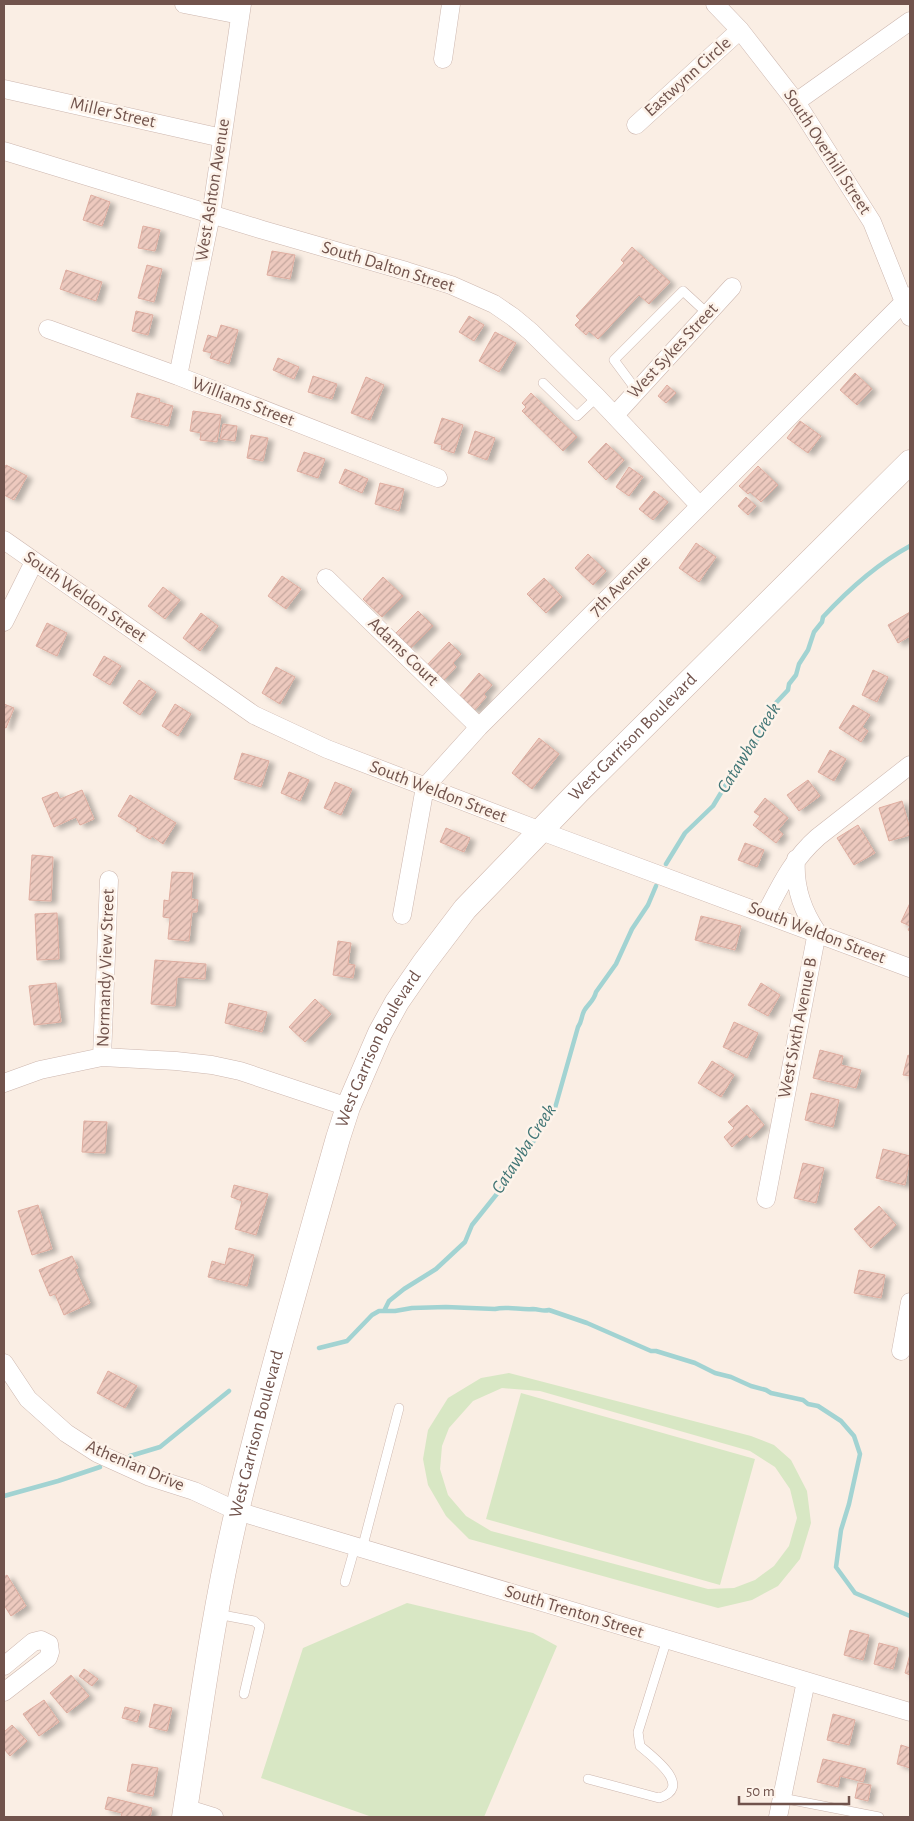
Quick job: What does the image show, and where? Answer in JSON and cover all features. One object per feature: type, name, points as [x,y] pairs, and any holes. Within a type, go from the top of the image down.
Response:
[{"type":"main road","name":"West Garrison Boulevard","points":[[184,1812],[216,1614],[237,1511],[266,1398],[338,1138],[348,1107],[380,1033],[424,964],[465,909],[910,462]]},
{"type":"street","points":[[184,4],[241,9]]},
{"type":"street","points":[[443,59],[451,4]]},
{"type":"street","name":"South Overhill Street","points":[[715,4],[740,30],[796,102],[872,222],[908,305]]},
{"type":"street","name":"West Ashton Avenue","points":[[178,376],[211,215],[241,9]]},
{"type":"street","points":[[796,102],[910,21]]},
{"type":"street","name":"Eastwynn Circle","points":[[636,125],[740,30]]},
{"type":"street","name":"Miller Street","points":[[4,89],[222,138]]},
{"type":"street","name":"South Dalton Street","points":[[4,151],[211,215],[451,285],[494,304],[531,332],[597,396],[700,506]]},
{"type":"street","name":"West Sykes Street","points":[[615,415],[732,287]]},
{"type":"street","name":"7th Avenue","points":[[425,787],[479,727],[700,506],[908,305]]},
{"type":"street","name":"Williams Street","points":[[48,330],[178,376],[438,478]]},
{"type":"street","name":"South Weldon Street","points":[[4,540],[254,715],[327,749],[425,787],[910,968]]},
{"type":"street","points":[[4,622],[34,562]]},
{"type":"street","name":"Adams Court","points":[[326,578],[479,727]]},
{"type":"street","points":[[766,914],[796,859],[818,837],[910,765]]},
{"type":"street","points":[[402,915],[425,787]]},
{"type":"street","points":[[796,859],[796,879],[799,895],[807,918],[817,932]]},
{"type":"street","name":"Normandy View Street","points":[[102,1057],[109,880]]},
{"type":"street","name":"West Sixth Avenue B","points":[[766,1200],[817,932]]},
{"type":"street","points":[[4,1083],[40,1070],[102,1057],[176,1061],[212,1065],[240,1072],[348,1107]]},
{"type":"street","points":[[900,1351],[910,1302]]},
{"type":"street","name":"Athenian Drive","points":[[4,1363],[28,1399],[66,1433],[91,1450],[150,1477],[194,1491],[237,1511]]},
{"type":"street","name":"South Trenton Street","points":[[237,1511],[910,1712]]},
{"type":"street","points":[[4,1666],[34,1642],[41,1640],[49,1644],[48,1658],[4,1692]]},
{"type":"street","points":[[778,1817],[806,1681]]},
{"type":"street","points":[[184,1812],[214,1817]]},
{"type":"lane","points":[[637,391],[614,360],[683,291],[708,314]]},
{"type":"lane","points":[[543,383],[577,416],[597,396]]},
{"type":"lane","points":[[345,1582],[359,1548],[399,1408]]},
{"type":"lane","points":[[216,1614],[254,1621],[260,1626],[244,1694]]},
{"type":"lane","points":[[588,1779],[659,1798],[668,1795],[672,1789],[672,1778],[663,1766],[640,1746],[638,1732],[667,1640]]},
{"type":"lane","points":[[782,1798],[879,1817]]},
{"type":"green space","points":[[509,1373],[751,1436],[774,1445],[791,1460],[807,1491],[811,1523],[800,1559],[778,1586],[752,1600],[718,1608],[469,1539],[446,1516],[428,1485],[423,1459],[428,1430],[448,1398],[481,1378]],"holes":[[[502,1388],[540,1391],[750,1451],[775,1467],[790,1489],[797,1518],[789,1546],[774,1566],[755,1580],[734,1588],[708,1589],[491,1531],[466,1516],[448,1495],[440,1469],[442,1446],[449,1428],[473,1401]]]},
{"type":"green space","points":[[521,1393],[755,1459],[720,1585],[486,1519]]},
{"type":"green space","points":[[407,1603],[533,1633],[557,1646],[484,1817],[372,1817],[261,1778],[303,1648]]},
{"type":"building","points":[[91,195],[110,202],[102,226],[83,220]]},
{"type":"building","points":[[143,226],[160,230],[155,251],[138,248]]},
{"type":"building","points":[[632,247],[670,282],[649,304],[639,295],[598,339],[589,331],[586,335],[575,325],[580,320],[576,316],[624,263],[621,260]]},
{"type":"building","points":[[272,251],[295,255],[290,279],[267,275]]},
{"type":"building","points":[[147,265],[162,269],[154,302],[138,298]]},
{"type":"building","points":[[66,270],[102,282],[96,301],[60,289]]},
{"type":"building","points":[[136,311],[153,315],[148,335],[132,331]]},
{"type":"building","points":[[469,316],[484,325],[474,341],[459,332]]},
{"type":"building","points":[[221,325],[238,330],[229,364],[210,358],[212,353],[203,351],[208,335],[217,338]]},
{"type":"building","points":[[495,332],[516,343],[499,372],[479,361]]},
{"type":"building","points":[[278,358],[299,367],[294,379],[273,370]]},
{"type":"building","points":[[855,373],[872,389],[857,405],[840,390]]},
{"type":"building","points":[[313,376],[337,384],[332,399],[308,392]]},
{"type":"building","points":[[366,377],[384,385],[370,420],[351,413]]},
{"type":"building","points":[[667,385],[676,393],[666,403],[658,396]]},
{"type":"building","points":[[137,393],[160,399],[159,402],[173,406],[168,426],[131,417]]},
{"type":"building","points":[[531,393],[577,437],[563,451],[522,411],[526,407],[522,403]]},
{"type":"building","points":[[193,411],[221,415],[217,442],[200,440],[201,433],[190,431]]},
{"type":"building","points":[[442,418],[463,425],[454,453],[441,449],[442,445],[434,443]]},
{"type":"building","points":[[800,421],[821,436],[808,453],[787,438]]},
{"type":"building","points":[[223,424],[237,426],[235,441],[220,439]]},
{"type":"building","points":[[475,431],[495,438],[487,460],[468,453]]},
{"type":"building","points":[[251,435],[268,438],[263,461],[247,458]]},
{"type":"building","points":[[606,443],[624,460],[606,480],[588,462]]},
{"type":"building","points":[[304,452],[325,459],[318,478],[297,471]]},
{"type":"building","points":[[6,465],[27,476],[14,500],[4,495],[4,469]]},
{"type":"building","points":[[758,466],[778,485],[761,502],[750,492],[748,494],[739,486]]},
{"type":"building","points":[[629,467],[643,477],[629,496],[616,487]]},
{"type":"building","points":[[345,469],[368,479],[362,493],[339,483]]},
{"type":"building","points":[[380,483],[404,489],[399,511],[375,504]]},
{"type":"building","points":[[654,491],[668,502],[653,520],[639,509]]},
{"type":"building","points":[[746,497],[756,506],[748,515],[738,506]]},
{"type":"building","points":[[696,543],[716,557],[699,582],[679,568]]},
{"type":"building","points":[[588,554],[606,571],[593,585],[575,568]]},
{"type":"building","points":[[282,576],[301,589],[286,609],[268,596]]},
{"type":"building","points":[[383,577],[403,596],[382,617],[363,599]]},
{"type":"building","points":[[544,578],[562,597],[546,613],[527,594]]},
{"type":"building","points":[[163,587],[180,600],[165,619],[148,606]]},
{"type":"building","points":[[418,611],[433,626],[411,648],[396,633]]},
{"type":"building","points":[[910,612],[910,636],[898,643],[888,625]]},
{"type":"building","points":[[201,613],[218,626],[200,651],[183,638]]},
{"type":"building","points":[[47,623],[67,633],[57,656],[36,646]]},
{"type":"building","points":[[449,642],[461,654],[453,663],[456,667],[443,681],[427,665]]},
{"type":"building","points":[[104,656],[121,666],[110,685],[93,675]]},
{"type":"building","points":[[276,667],[295,677],[280,704],[262,693]]},
{"type":"building","points":[[873,670],[888,677],[877,702],[862,695]]},
{"type":"building","points":[[479,673],[492,685],[484,694],[486,697],[474,711],[458,698]]},
{"type":"building","points":[[139,680],[156,692],[140,715],[123,703]]},
{"type":"building","points":[[4,704],[14,708],[6,728],[4,727]]},
{"type":"building","points":[[175,704],[191,714],[178,736],[162,726]]},
{"type":"building","points":[[853,705],[870,715],[862,727],[868,731],[861,742],[839,728]]},
{"type":"building","points":[[539,738],[559,754],[532,789],[512,773]]},
{"type":"building","points":[[830,750],[846,759],[834,781],[818,772]]},
{"type":"building","points":[[242,753],[269,761],[261,787],[234,779]]},
{"type":"building","points":[[289,772],[309,780],[300,801],[281,793]]},
{"type":"building","points":[[808,780],[820,796],[799,811],[787,795]]},
{"type":"building","points":[[335,782],[352,789],[341,815],[324,808]]},
{"type":"building","points":[[82,790],[94,819],[80,825],[76,817],[54,827],[42,798],[57,792],[60,799]]},
{"type":"building","points":[[130,795],[176,823],[163,844],[152,836],[150,839],[136,831],[138,828],[118,816]]},
{"type":"building","points":[[765,798],[788,818],[778,830],[783,834],[776,843],[753,825],[760,816],[754,812]]},
{"type":"building","points":[[902,801],[910,835],[889,841],[879,808]]},
{"type":"building","points":[[858,825],[875,853],[854,865],[837,838]]},
{"type":"building","points":[[446,828],[470,838],[464,852],[440,842]]},
{"type":"building","points":[[745,843],[764,850],[757,867],[738,860]]},
{"type":"building","points":[[32,855],[53,857],[51,901],[29,900]]},
{"type":"building","points":[[172,872],[193,873],[191,899],[198,900],[197,912],[192,912],[189,941],[168,939],[170,918],[163,917],[164,900],[169,901]]},
{"type":"building","points":[[910,903],[910,926],[901,922]]},
{"type":"building","points":[[57,913],[59,959],[37,960],[35,914]]},
{"type":"building","points":[[701,916],[741,926],[735,950],[695,940]]},
{"type":"building","points":[[338,941],[351,943],[348,964],[355,965],[353,978],[333,975]]},
{"type":"building","points":[[155,960],[206,964],[205,979],[177,977],[175,1006],[151,1004]]},
{"type":"building","points":[[56,983],[61,1022],[34,1025],[29,986]]},
{"type":"building","points":[[761,983],[780,995],[768,1016],[748,1005]]},
{"type":"building","points":[[315,999],[331,1014],[305,1042],[289,1027]]},
{"type":"building","points":[[229,1003],[267,1012],[262,1032],[225,1023]]},
{"type":"building","points":[[734,1022],[758,1033],[747,1058],[723,1047]]},
{"type":"building","points":[[820,1050],[843,1056],[841,1065],[861,1070],[856,1088],[813,1078]]},
{"type":"building","points":[[908,1055],[910,1056],[910,1076],[903,1075]]},
{"type":"building","points":[[712,1061],[734,1075],[721,1097],[698,1083]]},
{"type":"building","points":[[811,1093],[839,1100],[833,1127],[805,1120]]},
{"type":"building","points":[[747,1105],[764,1125],[750,1138],[747,1134],[732,1147],[724,1137],[734,1128],[728,1122]]},
{"type":"building","points":[[84,1121],[107,1122],[105,1153],[82,1152]]},
{"type":"building","points":[[883,1149],[910,1156],[905,1185],[876,1178]]},
{"type":"building","points":[[803,1163],[824,1168],[816,1203],[794,1198]]},
{"type":"building","points":[[234,1185],[268,1194],[256,1235],[235,1229],[242,1201],[231,1197]]},
{"type":"building","points":[[38,1205],[52,1249],[32,1255],[18,1211]]},
{"type":"building","points":[[879,1206],[896,1225],[871,1248],[854,1229]]},
{"type":"building","points":[[229,1248],[254,1255],[247,1286],[208,1277],[212,1261],[225,1265]]},
{"type":"building","points":[[72,1256],[78,1268],[75,1269],[90,1303],[64,1315],[55,1294],[50,1296],[39,1270]]},
{"type":"building","points":[[859,1270],[885,1275],[881,1298],[854,1293]]},
{"type":"building","points":[[108,1371],[137,1386],[125,1408],[97,1393]]},
{"type":"building","points":[[7,1575],[26,1606],[11,1616],[4,1605],[4,1577]]},
{"type":"building","points":[[850,1630],[869,1635],[863,1660],[844,1655]]},
{"type":"building","points":[[879,1643],[898,1648],[893,1669],[874,1664]]},
{"type":"building","points":[[910,1654],[910,1675],[905,1673]]},
{"type":"building","points":[[84,1669],[98,1679],[92,1686],[79,1676]]},
{"type":"building","points":[[71,1675],[89,1696],[67,1713],[50,1693]]},
{"type":"building","points":[[44,1700],[59,1722],[39,1736],[23,1714]]},
{"type":"building","points":[[154,1704],[172,1708],[167,1731],[149,1727]]},
{"type":"building","points":[[125,1707],[140,1711],[137,1722],[122,1718]]},
{"type":"building","points":[[833,1714],[855,1720],[849,1745],[827,1740]]},
{"type":"building","points":[[12,1725],[27,1741],[10,1756],[4,1749],[4,1732]]},
{"type":"building","points":[[901,1745],[910,1748],[910,1768],[897,1764]]},
{"type":"building","points":[[823,1759],[866,1769],[863,1782],[840,1776],[838,1787],[817,1782]]},
{"type":"building","points":[[132,1764],[158,1768],[153,1796],[127,1791]]},
{"type":"building","points":[[858,1783],[871,1785],[868,1801],[855,1798]]},
{"type":"building","points":[[108,1797],[152,1808],[150,1817],[121,1817],[122,1813],[105,1809]]},
{"type":"waterway","name":"Catawba Creek","points":[[666,864],[685,833],[713,806],[733,773],[737,772],[758,738],[770,706],[773,706],[788,690],[789,684],[796,675],[799,664],[808,650],[814,632],[822,622],[823,617],[864,578],[910,546]]},
{"type":"waterway","name":"Catawba Creek","points":[[384,1311],[389,1301],[436,1269],[465,1242],[472,1225],[508,1180],[555,1108],[584,1011],[616,964],[632,929],[648,905],[656,886]]},
{"type":"waterway","points":[[319,1348],[347,1341],[372,1315],[379,1311],[446,1307],[549,1310],[587,1323],[651,1351],[695,1363],[715,1373],[731,1377],[771,1393],[803,1400],[808,1404],[818,1406],[841,1421],[854,1436],[860,1454],[841,1530],[836,1567],[855,1593],[910,1616]]},
{"type":"waterway","name":"Catawba Creek","points":[[130,1456],[160,1447],[229,1391]]},
{"type":"waterway","name":"Catawba Creek","points":[[4,1496],[100,1467]]}]
